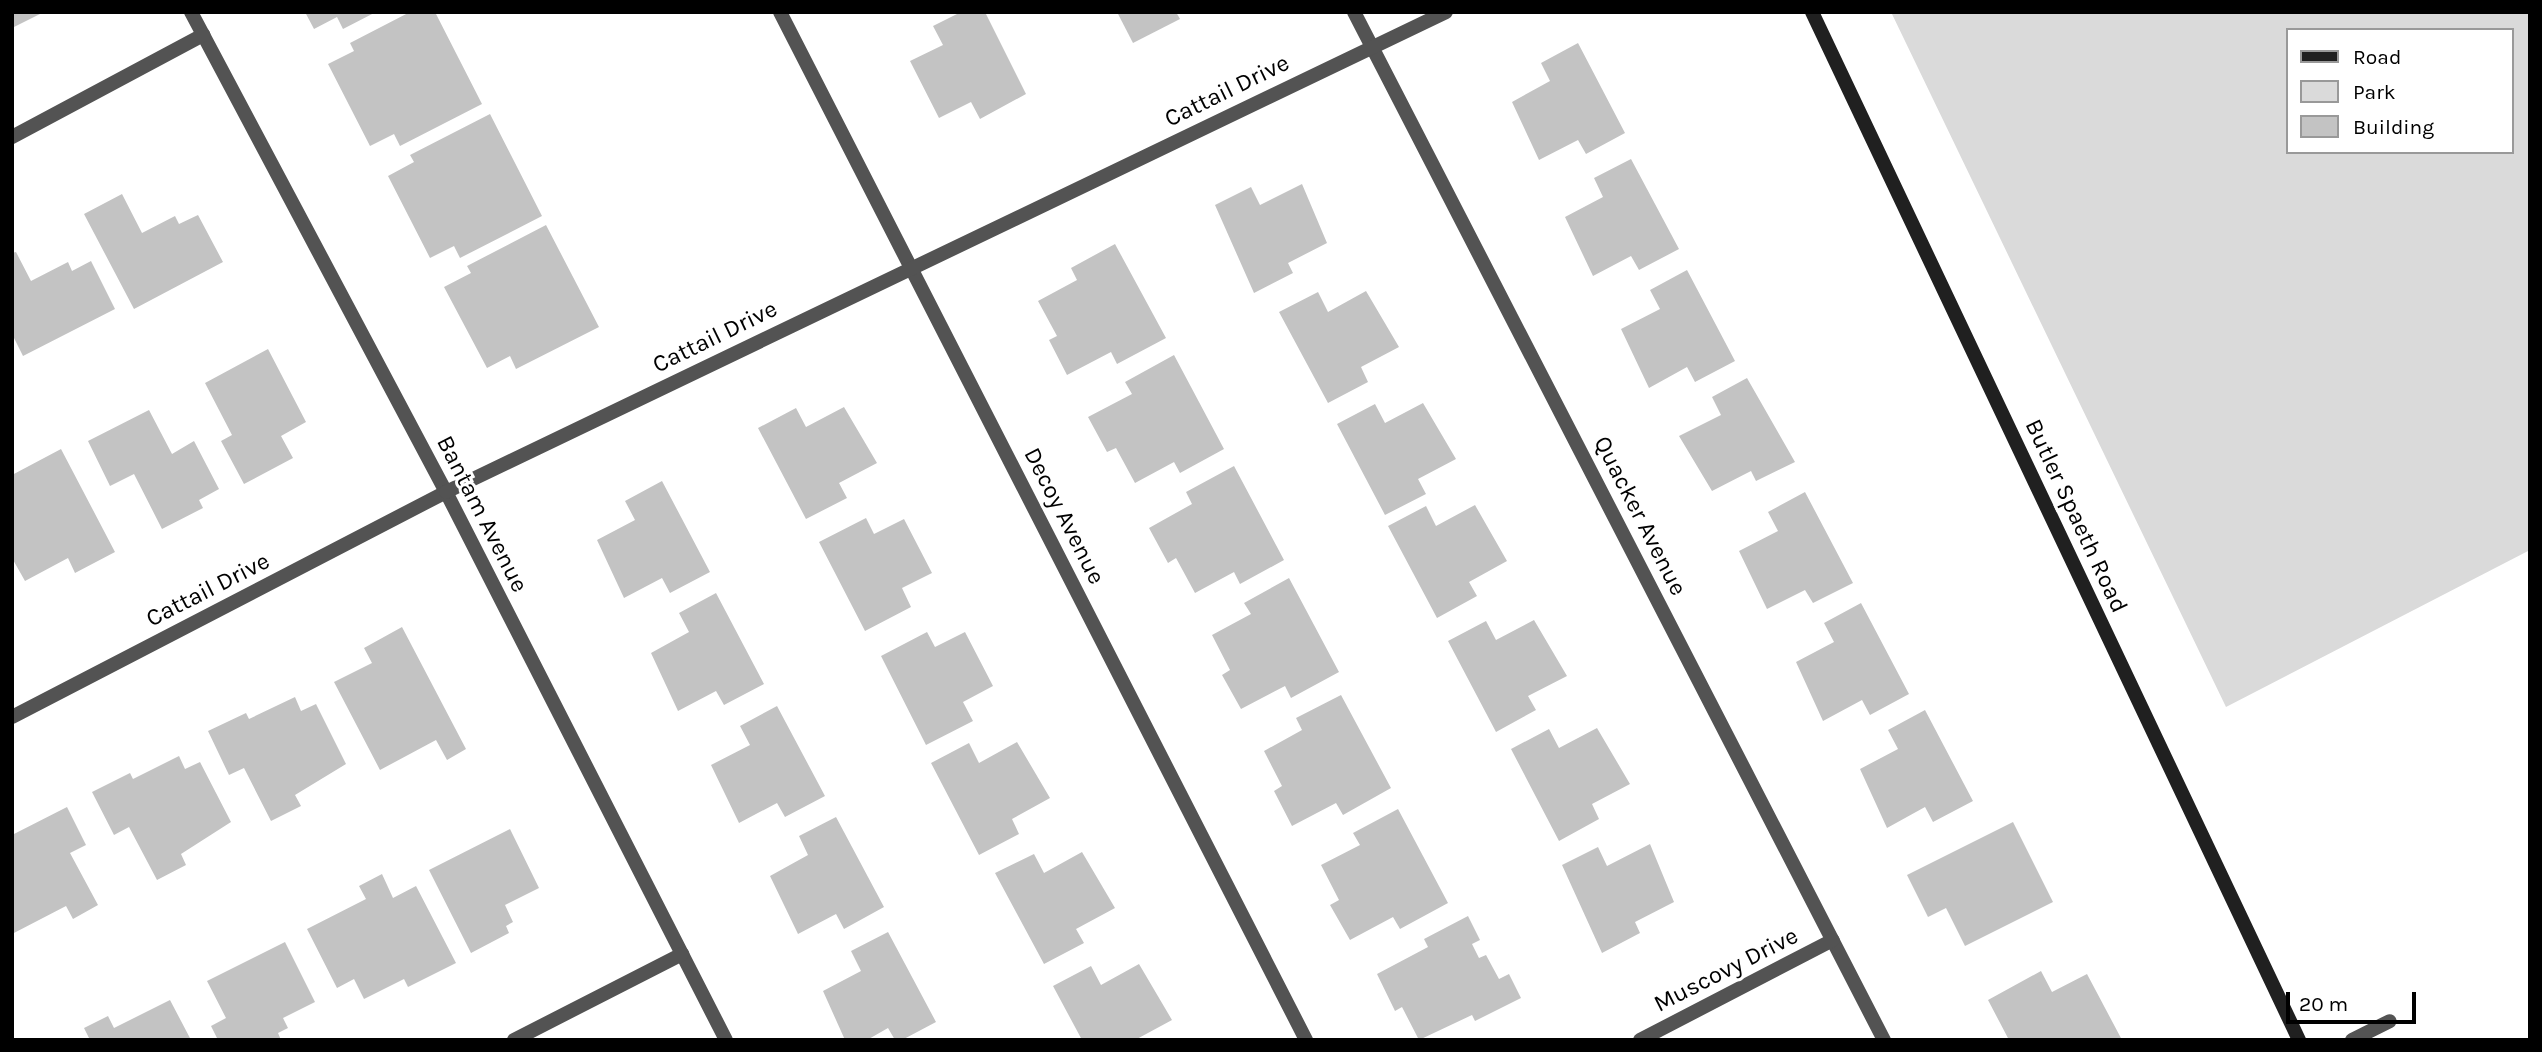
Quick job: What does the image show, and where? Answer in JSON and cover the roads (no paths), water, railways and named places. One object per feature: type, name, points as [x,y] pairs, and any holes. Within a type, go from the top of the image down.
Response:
[{"type":"main road","name":"Butler Spaeth Road","points":[[1812,12],[2299,1040]]},
{"type":"street","name":"Bantam Avenue","points":[[191,12],[446,492],[726,1040]]},
{"type":"street","name":"Decoy Avenue","points":[[780,12],[1306,1040]]},
{"type":"street","name":"Quacker Avenue","points":[[1354,12],[1884,1040]]},
{"type":"street","name":"Cattail Drive","points":[[12,717],[446,492],[1446,12]]},
{"type":"street","points":[[12,137],[203,35]]},
{"type":"street","name":"Muscovy Drive","points":[[1640,1040],[1833,940]]},
{"type":"street","points":[[513,1040],[682,954]]},
{"type":"street","points":[[2352,1040],[2390,1021]]}]
